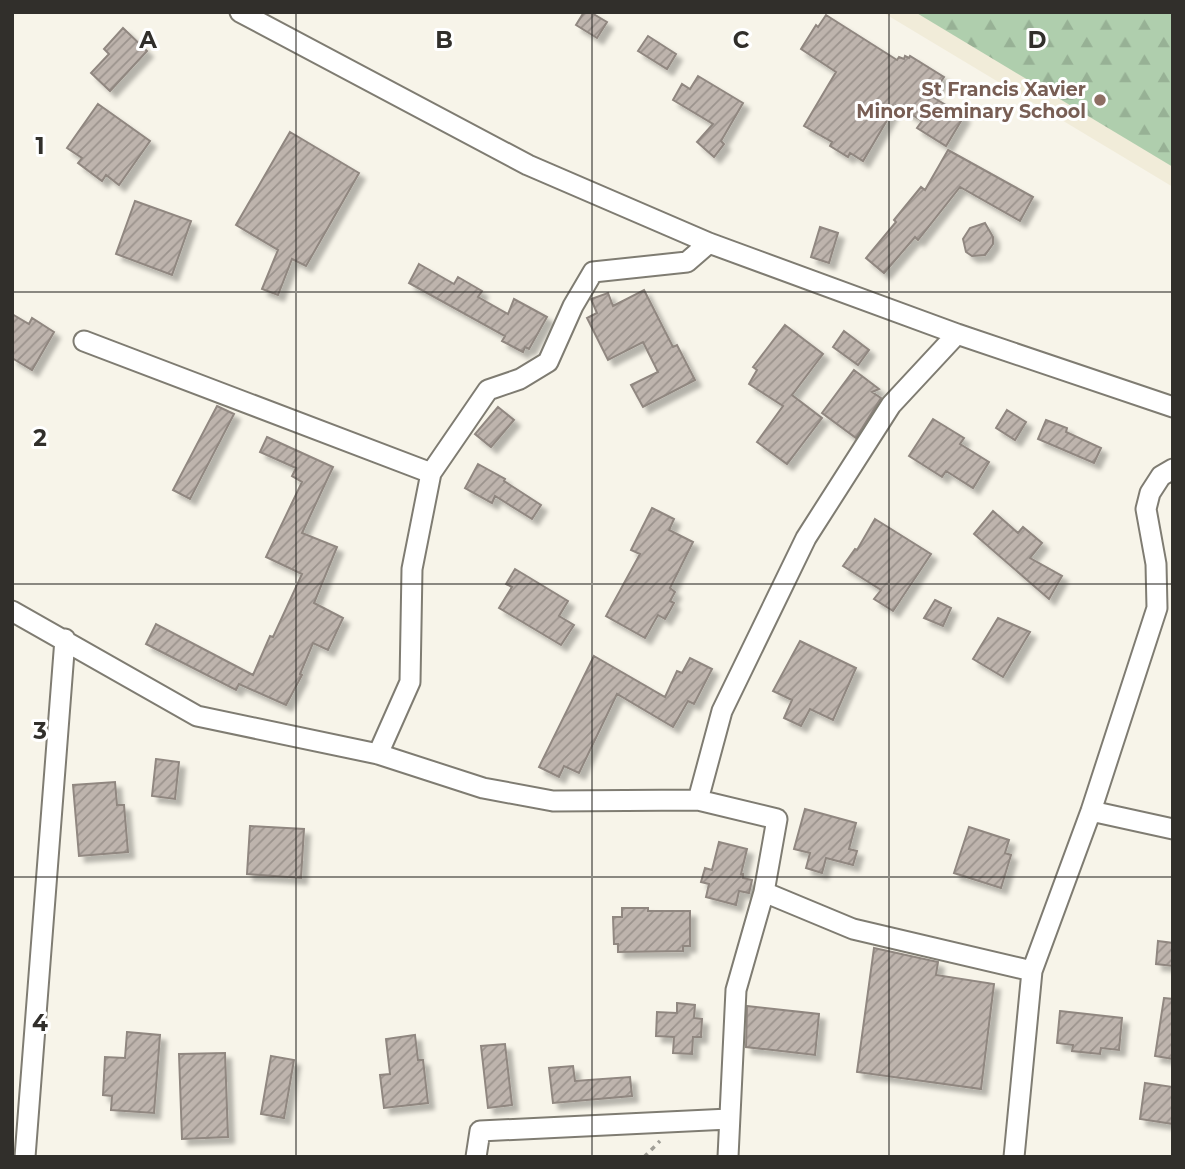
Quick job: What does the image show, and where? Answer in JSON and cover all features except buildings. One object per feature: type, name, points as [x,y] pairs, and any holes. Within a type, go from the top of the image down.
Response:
[{"type":"street","points":[[247,14],[528,165],[709,243],[957,334],[1173,407]]},
{"type":"street","points":[[378,754],[411,682],[412,569],[431,473],[488,390],[520,379],[548,362],[573,306],[593,272],[687,262],[709,243]]},
{"type":"street","points":[[698,800],[722,711],[806,538],[891,405],[957,334]]},
{"type":"street","points":[[84,341],[431,473]]},
{"type":"street","points":[[1014,1157],[1032,971],[1091,811],[1157,608],[1156,564],[1146,509],[1150,493],[1161,475],[1173,468]]},
{"type":"street","points":[[12,611],[197,716],[378,754],[483,788],[554,801],[698,800],[777,819],[764,892],[736,990],[728,1157]]},
{"type":"street","points":[[25,1157],[65,639]]},
{"type":"street","points":[[1091,811],[1173,829]]},
{"type":"street","points":[[764,892],[853,929],[1032,971]]},
{"type":"street","points":[[476,1157],[480,1132],[729,1119]]},
{"type":"shaded area","name":"St Francis Xavier Minor Seminary School","points":[[882,12],[1173,12],[1173,187]]},
{"type":"green space","name":"St Francis Xavier Minor Seminary School","points":[[915,12],[1173,12],[1173,167]]},
{"type":"place","name":"St Francis Xavier Minor Seminary School","points":[[1100,100]]}]
